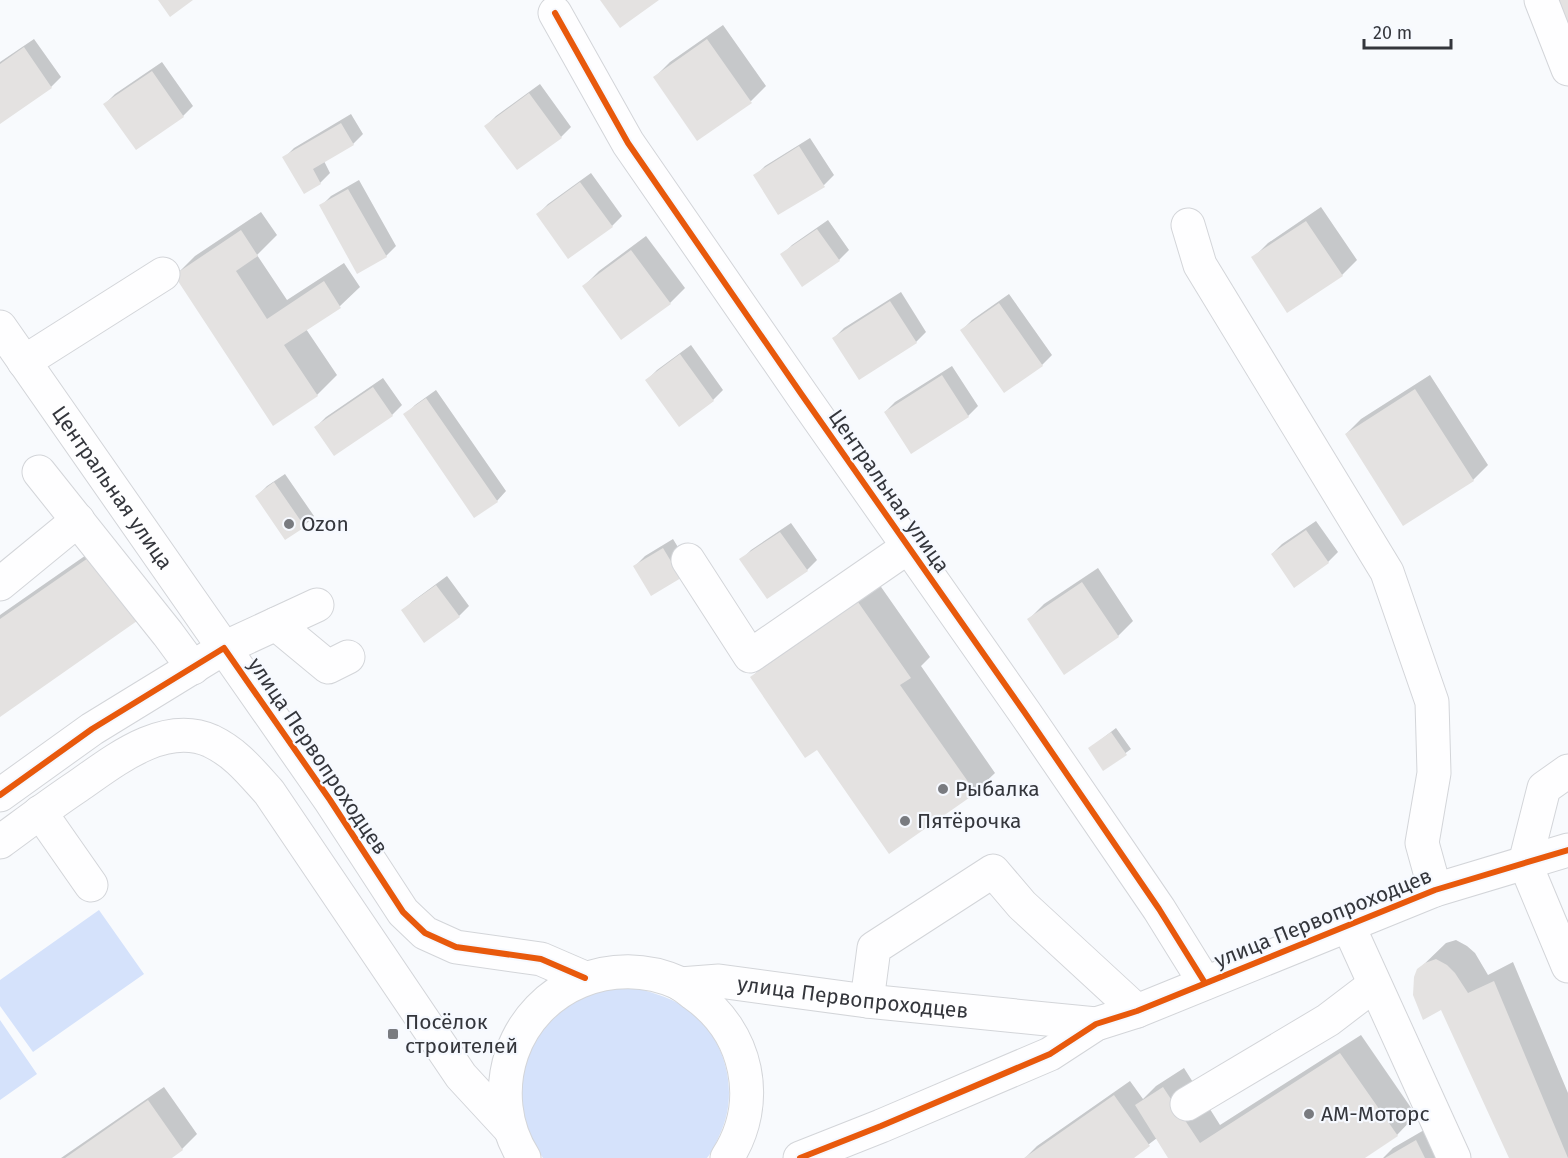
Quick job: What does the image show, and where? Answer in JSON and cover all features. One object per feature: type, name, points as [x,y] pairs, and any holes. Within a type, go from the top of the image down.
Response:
[{"type":"street","points":[[1541,0],[1568,67]]},
{"type":"street","name":"Центральная улица","points":[[555,12],[628,143],[1025,713],[1152,899],[1205,982]]},
{"type":"street","points":[[1188,225],[1200,265],[1387,572],[1432,702],[1434,773],[1422,843],[1435,890]]},
{"type":"street","points":[[24,362],[163,274]]},
{"type":"street","name":"Центральная улица","points":[[0,327],[224,648]]},
{"type":"street","points":[[39,472],[193,668]]},
{"type":"street","points":[[0,584],[78,520]]},
{"type":"street","points":[[688,560],[750,656],[908,547]]},
{"type":"street","points":[[224,648],[317,605]]},
{"type":"street","points":[[276,624],[328,667],[348,657]]},
{"type":"street","name":"улица Первопроходцев","points":[[0,795],[92,729],[224,648],[330,800],[403,912],[424,933],[456,947],[542,959],[585,978]]},
{"type":"street","name":"улица Первопроходцев","points":[[0,842],[126,752],[159,739],[187,735],[209,740],[235,754],[269,792],[461,1076],[509,1128],[524,1158]]},
{"type":"street","points":[[1568,771],[1544,788],[1525,863],[1568,966]]},
{"type":"street","points":[[40,812],[91,885]]},
{"type":"street","name":"улица Первопроходцев","points":[[800,1158],[1050,1054],[1096,1024],[1137,1011],[1435,890],[1568,850]]},
{"type":"street","points":[[867,1001],[874,948],[993,871],[1022,905],[1137,1011]]},
{"type":"street","points":[[1348,925],[1454,1158]]},
{"type":"street","name":"улица Первопроходцев","points":[[509,1128],[504,1098],[507,1067],[517,1038],[534,1013],[557,992],[585,978],[617,971],[649,974],[680,984],[710,1005],[733,1035],[746,1070],[747,1107],[737,1143],[728,1158]]},
{"type":"street","name":"улица Первопроходцев","points":[[680,984],[719,981],[867,1001],[1096,1024]]},
{"type":"street","points":[[1187,1104],[1328,1020],[1374,985]]},
{"type":"shaded area","points":[[99,910],[144,974],[33,1052],[0,1006],[0,980]]},
{"type":"shaded area","points":[[633,987],[668,998],[692,1012],[709,1030],[717,1044],[723,1058],[729,1088],[725,1119],[714,1147],[707,1158],[543,1158],[529,1138],[519,1103],[522,1066],[538,1033],[563,1007],[596,991]]},
{"type":"shaded area","points":[[0,1020],[37,1074],[0,1100]]},
{"type":"building","points":[[158,0],[193,0],[170,17]]},
{"type":"building","points":[[600,0],[659,0],[620,28]]},
{"type":"building","points":[[1558,0],[1568,0],[1568,23],[1562,17]]},
{"type":"building","points":[[707,39],[752,103],[697,141],[653,77]]},
{"type":"building","points":[[24,47],[52,88],[0,124],[0,64]]},
{"type":"building","points":[[152,71],[184,117],[136,150],[103,104]]},
{"type":"building","points":[[529,93],[562,138],[517,170],[484,126]]},
{"type":"building","points":[[341,123],[354,145],[313,169],[321,184],[304,194],[282,157]]},
{"type":"building","points":[[799,146],[825,187],[778,215],[753,175]]},
{"type":"building","points":[[580,182],[613,227],[568,259],[536,214]]},
{"type":"building","points":[[348,189],[387,257],[357,274],[319,205]]},
{"type":"building","points":[[1306,221],[1343,276],[1287,313],[1251,257]]},
{"type":"building","points":[[817,229],[840,261],[802,287],[780,254]]},
{"type":"building","points":[[241,230],[258,256],[236,271],[267,319],[324,281],[341,308],[284,345],[318,396],[273,426],[174,275]]},
{"type":"building","points":[[631,250],[671,304],[621,340],[582,286]]},
{"type":"building","points":[[890,301],[917,343],[859,380],[832,338]]},
{"type":"building","points":[[999,303],[1043,366],[1004,393],[960,330]]},
{"type":"building","points":[[680,354],[714,401],[679,427],[645,380]]},
{"type":"building","points":[[942,375],[969,417],[911,454],[884,412]]},
{"type":"building","points":[[373,387],[393,416],[334,456],[314,427]]},
{"type":"building","points":[[1415,389],[1474,481],[1403,526],[1345,434]]},
{"type":"building","points":[[426,398],[498,502],[474,518],[403,414]]},
{"type":"building","points":[[274,482],[305,527],[285,540],[255,496]]},
{"type":"building","points":[[1306,530],[1329,563],[1294,588],[1271,554]]},
{"type":"building","points":[[780,532],[808,571],[767,599],[739,559]]},
{"type":"building","points":[[663,548],[681,578],[651,596],[633,566]]},
{"type":"building","points":[[91,556],[137,621],[0,717],[0,619]]},
{"type":"building","points":[[1082,582],[1119,637],[1064,675],[1027,619]]},
{"type":"building","points":[[436,585],[460,617],[424,643],[401,610]]},
{"type":"building","points":[[858,602],[911,678],[900,685],[976,793],[889,854],[817,750],[805,758],[750,677]]},
{"type":"building","points":[[1111,732],[1127,755],[1103,771],[1088,748]]},
{"type":"building","points":[[1436,959],[1455,973],[1468,993],[1494,981],[1568,1158],[1509,1158],[1441,1010],[1423,1020],[1413,995],[1417,969]]},
{"type":"building","points":[[1340,1053],[1398,1136],[1365,1158],[1168,1158],[1135,1105],[1163,1087],[1200,1143]]},
{"type":"building","points":[[1114,1095],[1150,1146],[1134,1158],[1024,1158]]},
{"type":"building","points":[[148,1100],[183,1150],[172,1158],[65,1158]]},
{"type":"building","points":[[1416,1140],[1425,1158],[1385,1158]]},
{"type":"cycle path","points":[[555,13],[628,143],[1025,713],[1159,909],[1205,983]]},
{"type":"cycle path","points":[[0,795],[92,729],[224,648],[330,800],[403,912],[425,933],[456,947],[541,959],[585,978]]},
{"type":"cycle path","points":[[800,1158],[1050,1054],[1096,1024],[1137,1011],[1435,890],[1568,850]]},
{"type":"place","name":"Ozon","points":[[289,524]]},
{"type":"place","name":"Рыбалка","points":[[943,789]]},
{"type":"place","name":"Пятёрочка","points":[[905,821]]},
{"type":"place","name":"Посёлок строителей","points":[[393,1034]]},
{"type":"place","name":"АМ-Моторс","points":[[1309,1114]]}]
